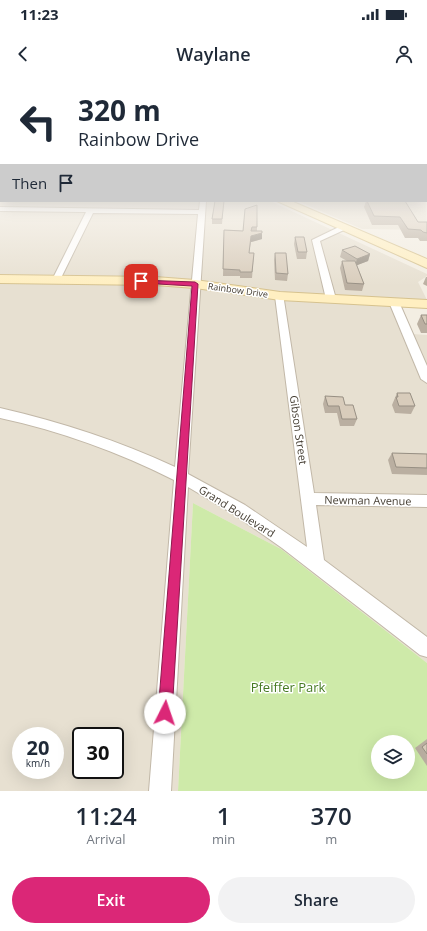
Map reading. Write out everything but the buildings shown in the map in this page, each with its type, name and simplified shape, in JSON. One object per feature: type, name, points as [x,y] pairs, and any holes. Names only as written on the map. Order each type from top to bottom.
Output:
[{"type":"main road","points":[[324,220],[427,264]]},
{"type":"main road","name":"Rainbow Drive","points":[[0,279],[195,284],[280,296],[427,304]]},
{"type":"street","points":[[56,280],[85,220]]},
{"type":"street","points":[[160,791],[180,478],[201,220]]},
{"type":"street","points":[[331,299],[316,240],[341,228]]},
{"type":"street","name":"Gibson Street","points":[[280,296],[317,564]]},
{"type":"street","points":[[394,302],[427,379]]},
{"type":"street","name":"Grand Boulevard","points":[[0,414],[67,431],[139,458],[239,510],[317,564],[427,648]]},
{"type":"street","name":"Newman Avenue","points":[[308,499],[427,501]]},
{"type":"shaded area","points":[[0,220],[311,220],[427,274],[427,276],[418,282],[427,300],[397,299],[412,334],[427,335],[427,663],[281,549],[193,503],[178,791],[0,791]]},
{"type":"shaded area","points":[[342,220],[427,220],[427,230],[362,229]]},
{"type":"green space","name":"Pfeiffer Park","points":[[193,503],[281,549],[427,663],[427,791],[178,791]]},
{"type":"route","points":[[141,281],[195,284],[180,478],[165,713]]}]
